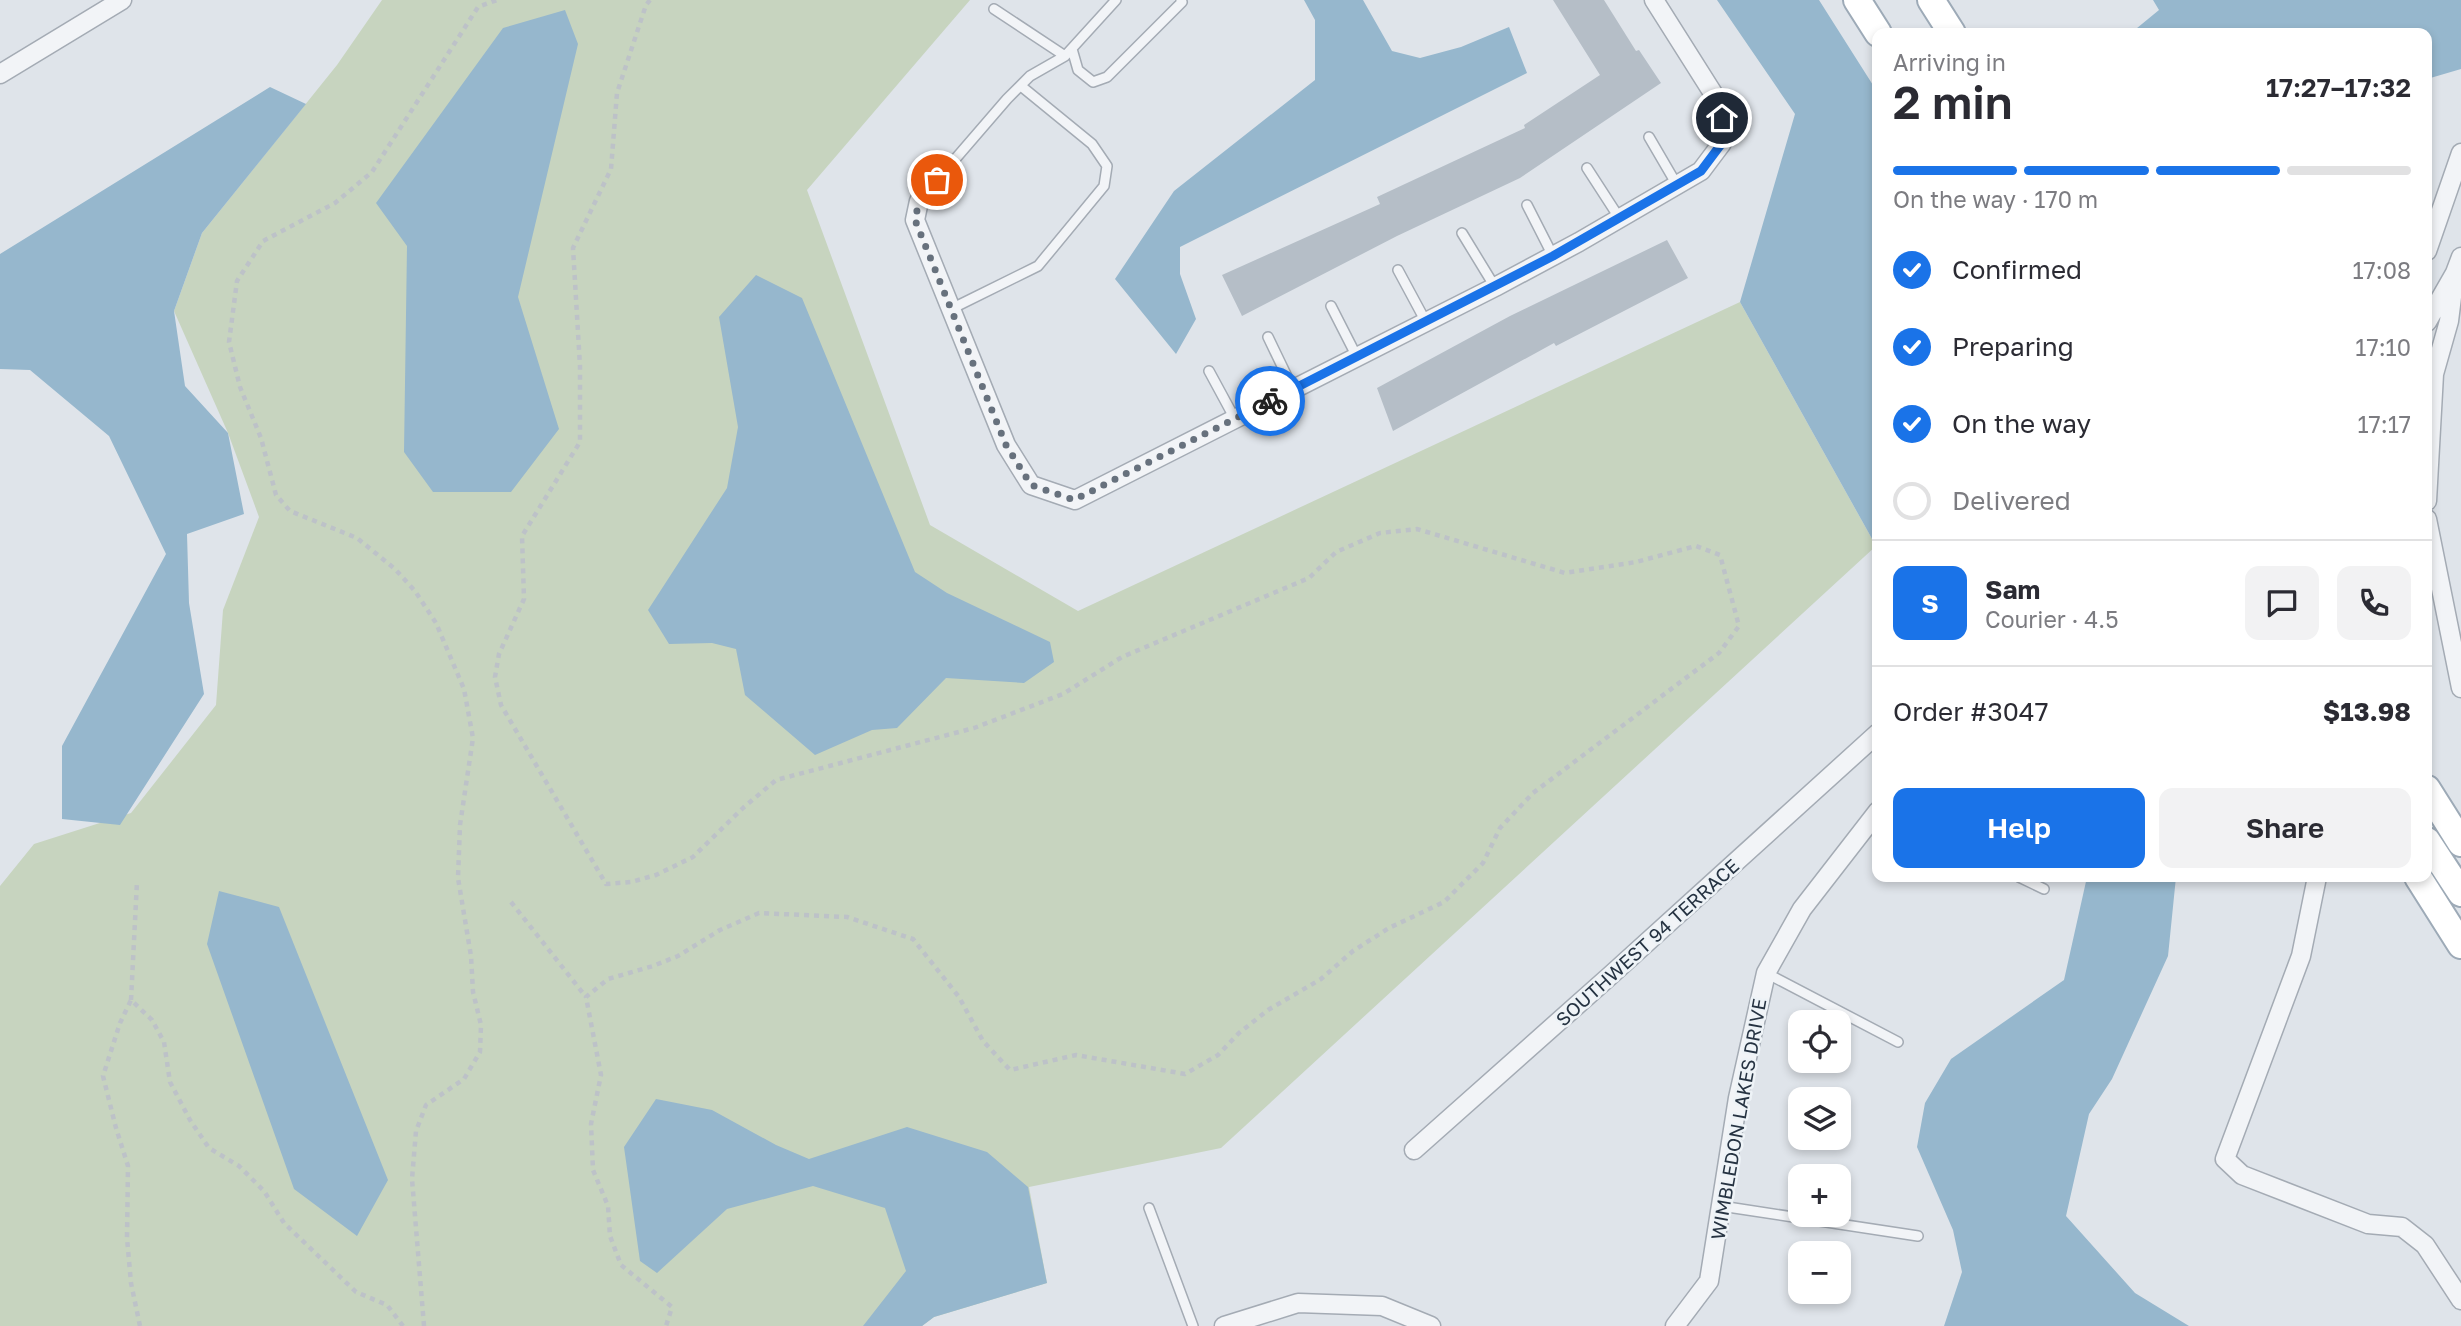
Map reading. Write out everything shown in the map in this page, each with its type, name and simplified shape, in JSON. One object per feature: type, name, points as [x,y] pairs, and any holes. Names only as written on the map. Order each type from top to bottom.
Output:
[{"type":"main road","points":[[1857,0],[1875,28]]},
{"type":"main road","points":[[1931,0],[1949,28]]},
{"type":"main road","points":[[2432,797],[2461,843]]},
{"type":"main road","points":[[2432,849],[2461,894]]},
{"type":"main road","points":[[2421,882],[2461,945]]},
{"type":"street","points":[[0,74],[122,0]]},
{"type":"street","points":[[919,201],[915,220],[1006,445],[1031,485],[1074,500],[1494,288],[1701,171],[1722,143],[1722,118],[1716,98],[1654,0]]},
{"type":"street","points":[[2432,237],[2461,153]]},
{"type":"street","points":[[2432,313],[2458,265]]},
{"type":"street","points":[[2432,410],[2434,374],[2449,321],[2458,265]]},
{"type":"street","points":[[2432,544],[2461,688]]},
{"type":"street","name":"SOUTHWEST 94 TERRACE","points":[[1414,1150],[1872,738]]},
{"type":"street","name":"WIMBLEDON LAKES DRIVE","points":[[1675,1326],[1709,1281],[1738,1098],[1766,973],[1802,909],[1872,819]]},
{"type":"street","points":[[2316,882],[2301,956],[2225,1159],[2242,1175],[2368,1224],[2402,1227],[2425,1245],[2461,1300]]},
{"type":"street","points":[[1224,1326],[1298,1303],[1382,1307],[1431,1326]]},
{"type":"lane","points":[[919,201],[1030,76],[1068,52],[1116,0]]},
{"type":"lane","points":[[994,9],[1068,52],[1078,70],[1093,82],[1107,77],[1182,2],[1181,0]]},
{"type":"lane","points":[[951,309],[1038,266],[1104,186],[1107,166],[1092,144],[1021,86]]},
{"type":"lane","points":[[1648,137],[1677,185]]},
{"type":"lane","points":[[1587,167],[1620,219]]},
{"type":"lane","points":[[1527,205],[1553,256]]},
{"type":"lane","points":[[1462,233],[1494,288]]},
{"type":"lane","points":[[1398,270],[1426,323]]},
{"type":"lane","points":[[1332,306],[1357,357]]},
{"type":"lane","points":[[1268,337],[1293,390]]},
{"type":"lane","points":[[1209,371],[1235,419]]},
{"type":"lane","points":[[2029,882],[2044,889]]},
{"type":"lane","points":[[1766,973],[1898,1042]]},
{"type":"lane","points":[[1721,1206],[1918,1236]]},
{"type":"lane","points":[[1149,1208],[1193,1326]]},
{"type":"path","points":[[424,1326],[412,1179],[416,1131],[426,1105],[464,1079],[480,1052],[481,1025],[473,992],[471,956],[458,878],[460,825],[473,738],[464,689],[436,623],[415,591],[395,569],[357,538],[290,511],[276,495],[261,438],[240,387],[229,342],[237,281],[263,241],[335,203],[372,173],[478,7],[496,0]]},
{"type":"path","points":[[586,997],[608,979],[678,956],[719,930],[759,914],[847,917],[914,939],[958,997],[983,1041],[1010,1070],[1076,1055],[1185,1074],[1218,1055],[1239,1033],[1268,1010],[1321,979],[1353,951],[1389,928],[1444,902],[1483,863],[1500,828],[1533,793],[1719,653],[1740,626],[1720,555],[1696,546],[1636,562],[1566,572],[1417,528],[1380,533],[1336,552],[1309,578],[1122,656],[1063,694],[974,728],[776,780],[693,857],[656,875],[631,882],[606,884],[500,705],[495,677],[499,654],[524,599],[522,536],[580,442],[580,366],[573,248],[611,169],[617,93],[644,3],[650,0]]},
{"type":"path","points":[[137,882],[131,1000],[120,1023],[103,1076],[128,1166],[127,1238],[140,1326]]},
{"type":"path","points":[[511,902],[586,997],[601,1075],[591,1124],[593,1170],[608,1206],[610,1236],[621,1265],[672,1307],[666,1326]]},
{"type":"path","points":[[131,1000],[152,1020],[164,1042],[170,1082],[209,1147],[239,1166],[264,1191],[284,1223],[356,1292],[387,1304],[403,1326]]},
{"type":"green space","points":[[382,0],[970,0],[807,190],[930,525],[1078,611],[1740,302],[1872,539],[1872,550],[1221,1148],[1029,1187],[1047,1283],[934,1317],[922,1326],[0,1326],[0,886],[34,844],[131,813],[216,705],[223,610],[259,517],[228,433],[174,311],[202,233],[337,65]]},
{"type":"water","points":[[1304,0],[1363,0],[1392,51],[1420,58],[1461,47],[1509,27],[1527,73],[1180,247],[1180,274],[1196,319],[1176,354],[1115,279],[1174,191],[1315,80],[1315,20]]},
{"type":"water","points":[[1717,0],[1819,0],[1872,84],[1872,539],[1740,302],[1795,114]]},
{"type":"water","points":[[2153,0],[2461,0],[2461,69],[2432,78],[2432,28],[2137,28],[2159,10]]},
{"type":"water","points":[[565,10],[578,44],[518,297],[559,429],[511,492],[433,492],[404,452],[407,246],[376,203],[503,28]]},
{"type":"water","points":[[270,87],[306,104],[202,233],[174,311],[185,386],[228,433],[244,514],[187,534],[189,603],[204,694],[120,825],[62,819],[62,746],[166,554],[109,436],[30,370],[0,369],[0,254]]},
{"type":"water","points":[[756,275],[802,298],[915,572],[947,593],[1050,642],[1054,662],[1024,683],[946,678],[897,728],[872,730],[815,755],[745,695],[736,649],[712,643],[669,644],[648,610],[727,488],[738,427],[719,317]]},
{"type":"water","points":[[2086,882],[2175,882],[2168,956],[2112,1079],[2089,1114],[2066,1216],[2135,1293],[2189,1326],[1944,1326],[1962,1272],[1953,1230],[1917,1147],[1925,1103],[1951,1059],[2064,980]]},
{"type":"water","points":[[219,891],[279,907],[388,1180],[357,1236],[294,1189],[207,944]]},
{"type":"water","points":[[656,1099],[712,1110],[776,1145],[809,1159],[907,1127],[987,1152],[1028,1187],[1047,1283],[934,1317],[922,1326],[863,1326],[906,1271],[885,1208],[813,1186],[727,1209],[657,1273],[640,1261],[624,1147]]},
{"type":"building","points":[[1553,0],[1604,0],[1636,51],[1639,50],[1661,83],[1520,178],[1397,236],[1242,316],[1222,275],[1380,204],[1377,197],[1525,128],[1524,125],[1600,75]]},
{"type":"building","points":[[1667,240],[1688,278],[1556,346],[1554,343],[1393,431],[1377,388],[1510,316]]},
{"type":"way so far","points":[[937,180],[919,201],[915,220],[1006,445],[1031,485],[1074,500],[1270,401]]},
{"type":"route","points":[[1270,401],[1494,288],[1701,171],[1722,143],[1722,118]]}]
